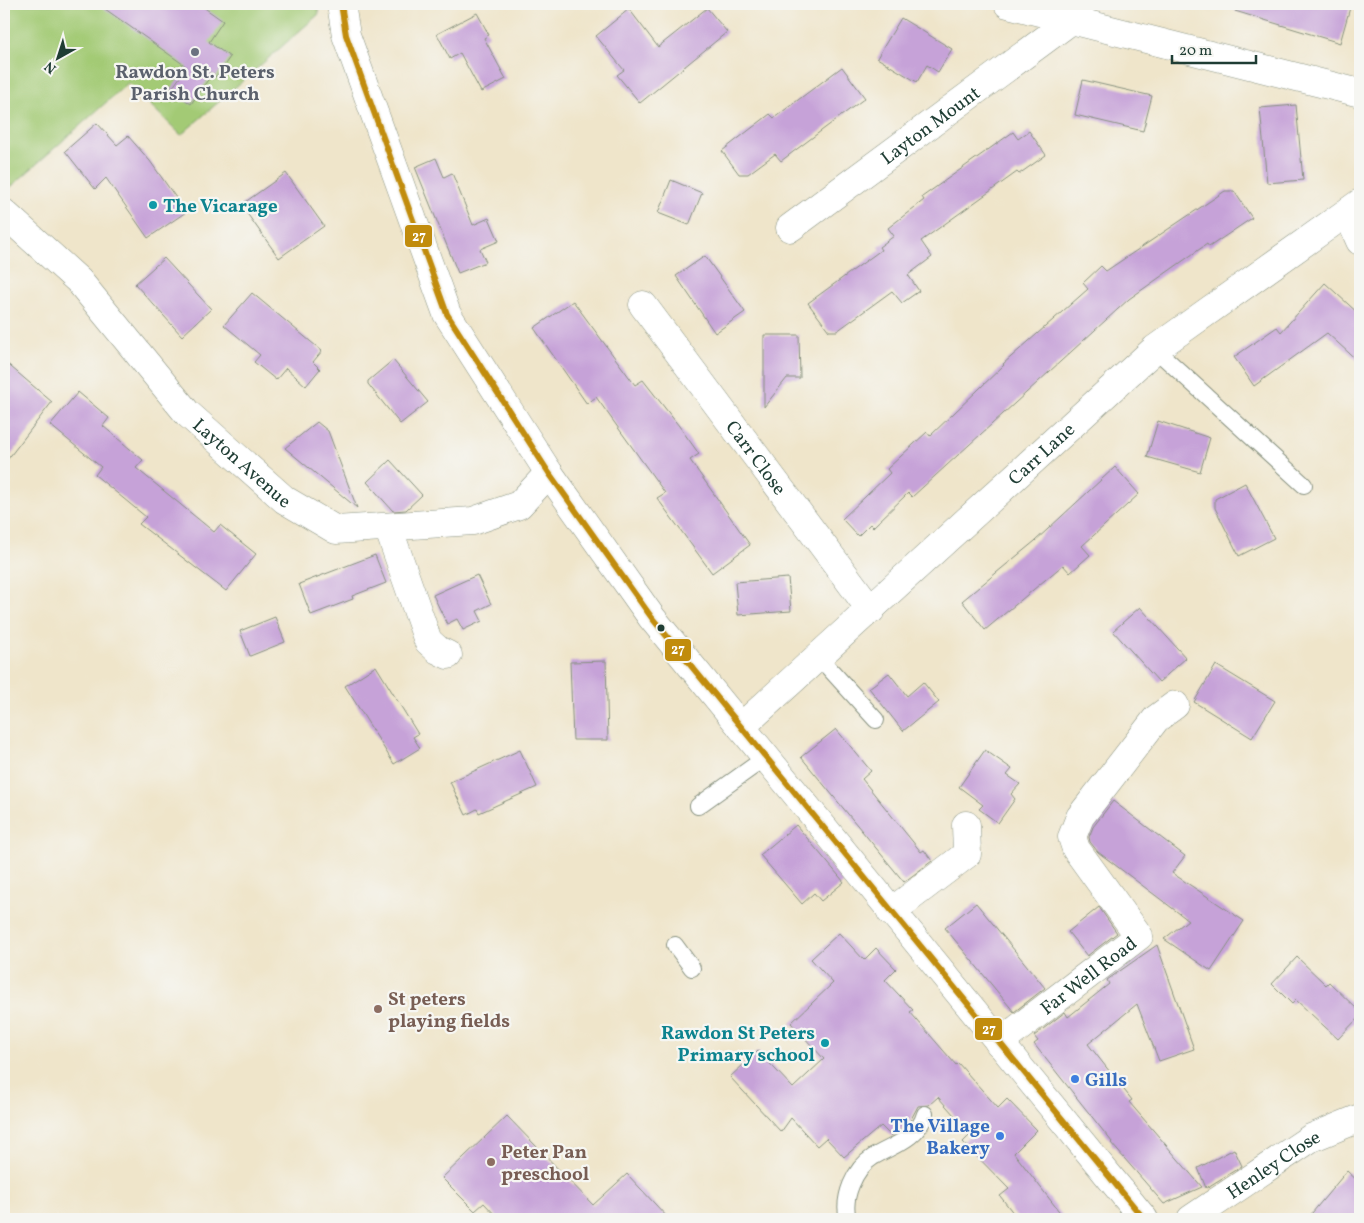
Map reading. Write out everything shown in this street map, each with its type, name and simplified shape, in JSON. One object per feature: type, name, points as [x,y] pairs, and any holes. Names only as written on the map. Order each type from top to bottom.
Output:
[{"type":"street","points":[[341,4],[346,36],[447,314],[549,474],[652,618],[1144,1219]]},
{"type":"street","points":[[1008,4],[1360,93]]},
{"type":"street","name":"Layton Mount","points":[[790,228],[1070,21]]},
{"type":"street","points":[[1354,208],[1360,240]]},
{"type":"street","name":"Carr Lane","points":[[741,727],[1155,349],[1354,208]]},
{"type":"street","name":"Layton Avenue","points":[[4,213],[79,281],[187,413],[285,500],[336,530],[473,521],[519,505],[549,474]]},
{"type":"street","name":"Carr Close","points":[[643,305],[871,610]]},
{"type":"street","points":[[388,527],[428,641],[438,650],[448,655]]},
{"type":"street","name":"Far Well Road","points":[[999,1043],[1138,936],[1076,849],[1072,837],[1080,817],[1156,720],[1174,705]]},
{"type":"street","points":[[891,912],[967,854],[966,825]]},
{"type":"street","name":"Henley Close","points":[[1191,1219],[1311,1138],[1360,1118]]},
{"type":"lane","points":[[1155,349],[1304,485]]},
{"type":"lane","points":[[818,656],[876,720]]},
{"type":"lane","points":[[698,806],[765,758]]},
{"type":"lane","points":[[675,944],[692,968]]},
{"type":"lane","points":[[848,1219],[846,1203],[849,1190],[858,1173],[872,1158],[902,1143],[919,1128],[925,1114]]},
{"type":"green space","points":[[4,4],[317,4],[319,14],[181,135],[128,83],[4,193]]},
{"type":"building","name":"Rawdon St. Peters Parish Church","points":[[98,4],[199,4],[223,21],[209,42],[230,57],[216,77],[212,74],[191,104],[171,90],[187,67]]},
{"type":"building","points":[[1236,4],[1351,4],[1340,43],[1235,11]]},
{"type":"building","points":[[707,8],[727,32],[640,103],[617,75],[624,70],[596,36],[629,9],[658,47]]},
{"type":"building","points":[[477,13],[489,35],[484,38],[506,79],[481,92],[460,53],[450,59],[437,34]]},
{"type":"building","points":[[901,18],[952,49],[938,72],[927,65],[917,82],[877,58]]},
{"type":"building","points":[[842,67],[865,98],[781,161],[775,154],[748,174],[739,174],[722,151],[770,114],[774,118]]},
{"type":"building","points":[[1083,80],[1152,96],[1143,131],[1075,115]]},
{"type":"building","points":[[1296,105],[1303,180],[1267,183],[1260,108]]},
{"type":"building","points":[[97,123],[117,145],[128,136],[150,161],[186,212],[148,238],[106,178],[95,189],[65,151]]},
{"type":"building","points":[[1029,131],[1046,155],[1019,174],[1017,172],[921,241],[932,257],[908,275],[919,291],[902,303],[892,291],[837,331],[829,331],[808,303],[881,250],[879,247],[894,236],[888,228],[924,200],[922,197],[1013,132],[1018,139]]},
{"type":"building","points":[[436,158],[444,177],[452,173],[473,225],[489,218],[499,241],[480,249],[486,262],[458,273],[415,167]]},
{"type":"building","points":[[286,173],[324,226],[279,258],[241,205]]},
{"type":"building","points":[[671,180],[702,193],[689,225],[658,213]]},
{"type":"building","points":[[1225,191],[1234,191],[1252,218],[1209,247],[1207,244],[1129,299],[912,497],[908,493],[873,527],[870,524],[858,536],[842,519],[890,473],[887,469],[927,432],[930,436],[1003,364],[1088,289],[1083,283],[1101,266],[1106,271]]},
{"type":"building","points":[[705,256],[745,312],[715,333],[676,276]]},
{"type":"building","points":[[164,258],[211,309],[182,336],[135,284]]},
{"type":"building","points":[[1325,283],[1360,315],[1360,363],[1327,333],[1254,386],[1234,357],[1277,327],[1281,332]]},
{"type":"building","points":[[252,293],[322,351],[313,362],[320,369],[306,386],[286,368],[276,380],[254,362],[260,355],[224,325]]},
{"type":"building","points":[[573,301],[635,385],[643,380],[679,426],[699,454],[690,460],[750,545],[712,573],[657,498],[665,493],[596,397],[587,404],[534,328]]},
{"type":"building","points":[[764,335],[799,335],[800,378],[787,378],[764,407]]},
{"type":"building","points":[[393,360],[428,402],[400,424],[368,384],[368,381]]},
{"type":"building","points":[[4,361],[52,402],[4,464]]},
{"type":"building","points":[[78,392],[109,418],[103,426],[143,460],[136,468],[214,532],[220,525],[256,554],[226,591],[139,524],[146,517],[95,475],[101,467],[50,425]]},
{"type":"building","points":[[1158,421],[1210,438],[1200,472],[1147,457]]},
{"type":"building","points":[[317,422],[328,431],[357,508],[285,448]]},
{"type":"building","points":[[390,460],[422,495],[406,510],[393,511],[367,482]]},
{"type":"building","points":[[1115,467],[1139,494],[1082,546],[1090,555],[1070,573],[1063,565],[985,630],[962,601],[1035,541]]},
{"type":"building","points":[[1245,483],[1274,538],[1239,556],[1215,508],[1215,499]]},
{"type":"building","points":[[375,555],[386,583],[352,596],[353,599],[311,615],[299,584]]},
{"type":"building","points":[[477,575],[491,604],[477,611],[482,621],[463,630],[457,619],[447,624],[433,595]]},
{"type":"building","points":[[788,578],[791,611],[738,615],[735,582]]},
{"type":"building","points":[[1140,607],[1186,658],[1159,682],[1113,631]]},
{"type":"building","points":[[275,617],[285,642],[250,656],[240,631]]},
{"type":"building","points":[[606,661],[608,740],[573,740],[570,662]]},
{"type":"building","points":[[1216,665],[1275,701],[1252,738],[1194,702]]},
{"type":"building","points":[[376,666],[418,734],[413,737],[420,748],[394,764],[345,686]]},
{"type":"building","points":[[889,673],[907,696],[923,682],[939,702],[903,731],[869,688]]},
{"type":"building","points":[[836,729],[871,771],[862,779],[921,852],[924,850],[932,861],[904,882],[801,757]]},
{"type":"building","points":[[520,750],[537,787],[479,813],[477,809],[466,815],[450,782]]},
{"type":"building","points":[[985,750],[1012,769],[1007,775],[1020,784],[1011,794],[1015,799],[998,823],[979,809],[983,805],[959,787]]},
{"type":"building","points":[[1113,801],[1185,856],[1172,873],[1244,921],[1211,971],[1164,939],[1188,920],[1098,852],[1090,842],[1089,837],[1093,827]]},
{"type":"building","points":[[796,825],[844,882],[821,901],[814,893],[802,904],[760,855]]},
{"type":"building","points":[[976,903],[1045,988],[1014,1012],[945,928]]},
{"type":"building","points":[[1099,907],[1117,933],[1087,956],[1068,932]]},
{"type":"building","points":[[839,933],[864,960],[876,948],[896,969],[885,980],[913,1010],[910,1012],[956,1065],[958,1063],[998,1108],[1007,1099],[1037,1130],[1014,1153],[1065,1219],[1018,1219],[1000,1196],[1009,1189],[963,1142],[971,1134],[938,1097],[929,1105],[918,1106],[909,1123],[898,1132],[891,1136],[881,1126],[844,1157],[826,1138],[817,1146],[791,1118],[781,1132],[730,1077],[758,1051],[793,1088],[824,1059],[791,1023],[833,983],[811,959]]},
{"type":"building","points":[[1157,945],[1194,1049],[1159,1061],[1137,1004],[1088,1044],[1132,1100],[1129,1102],[1202,1187],[1164,1204],[1111,1143],[1034,1044],[1038,1041],[1034,1036],[1065,1012],[1068,1017],[1109,984],[1107,980]]},
{"type":"building","points":[[1297,957],[1326,985],[1329,982],[1360,1012],[1360,1016],[1338,1039],[1296,1000],[1292,1004],[1272,984]]},
{"type":"building","points":[[507,1116],[593,1205],[627,1174],[669,1219],[499,1219],[484,1203],[475,1211],[442,1178]]},
{"type":"building","points":[[1234,1149],[1242,1166],[1206,1188],[1198,1168]]},
{"type":"building","points":[[1347,1171],[1360,1183],[1360,1219],[1307,1219]]},
{"type":"transit line","name":"27","points":[[341,4],[346,35],[447,314],[549,473],[652,618],[1144,1219]]},
{"type":"place","name":"Rawdon St. Peters Parish Church","points":[[195,52]]},
{"type":"place","name":"The Vicarage","points":[[153,205]]},
{"type":"place","name":"St peters playing fields","points":[[378,1009]]},
{"type":"place","name":"Rawdon St Peters Primary school","points":[[825,1043]]},
{"type":"place","name":"Gills","points":[[1075,1079]]},
{"type":"place","name":"The Village Bakery","points":[[1000,1136]]},
{"type":"place","name":"Peter Pan preschool","points":[[491,1162]]}]
